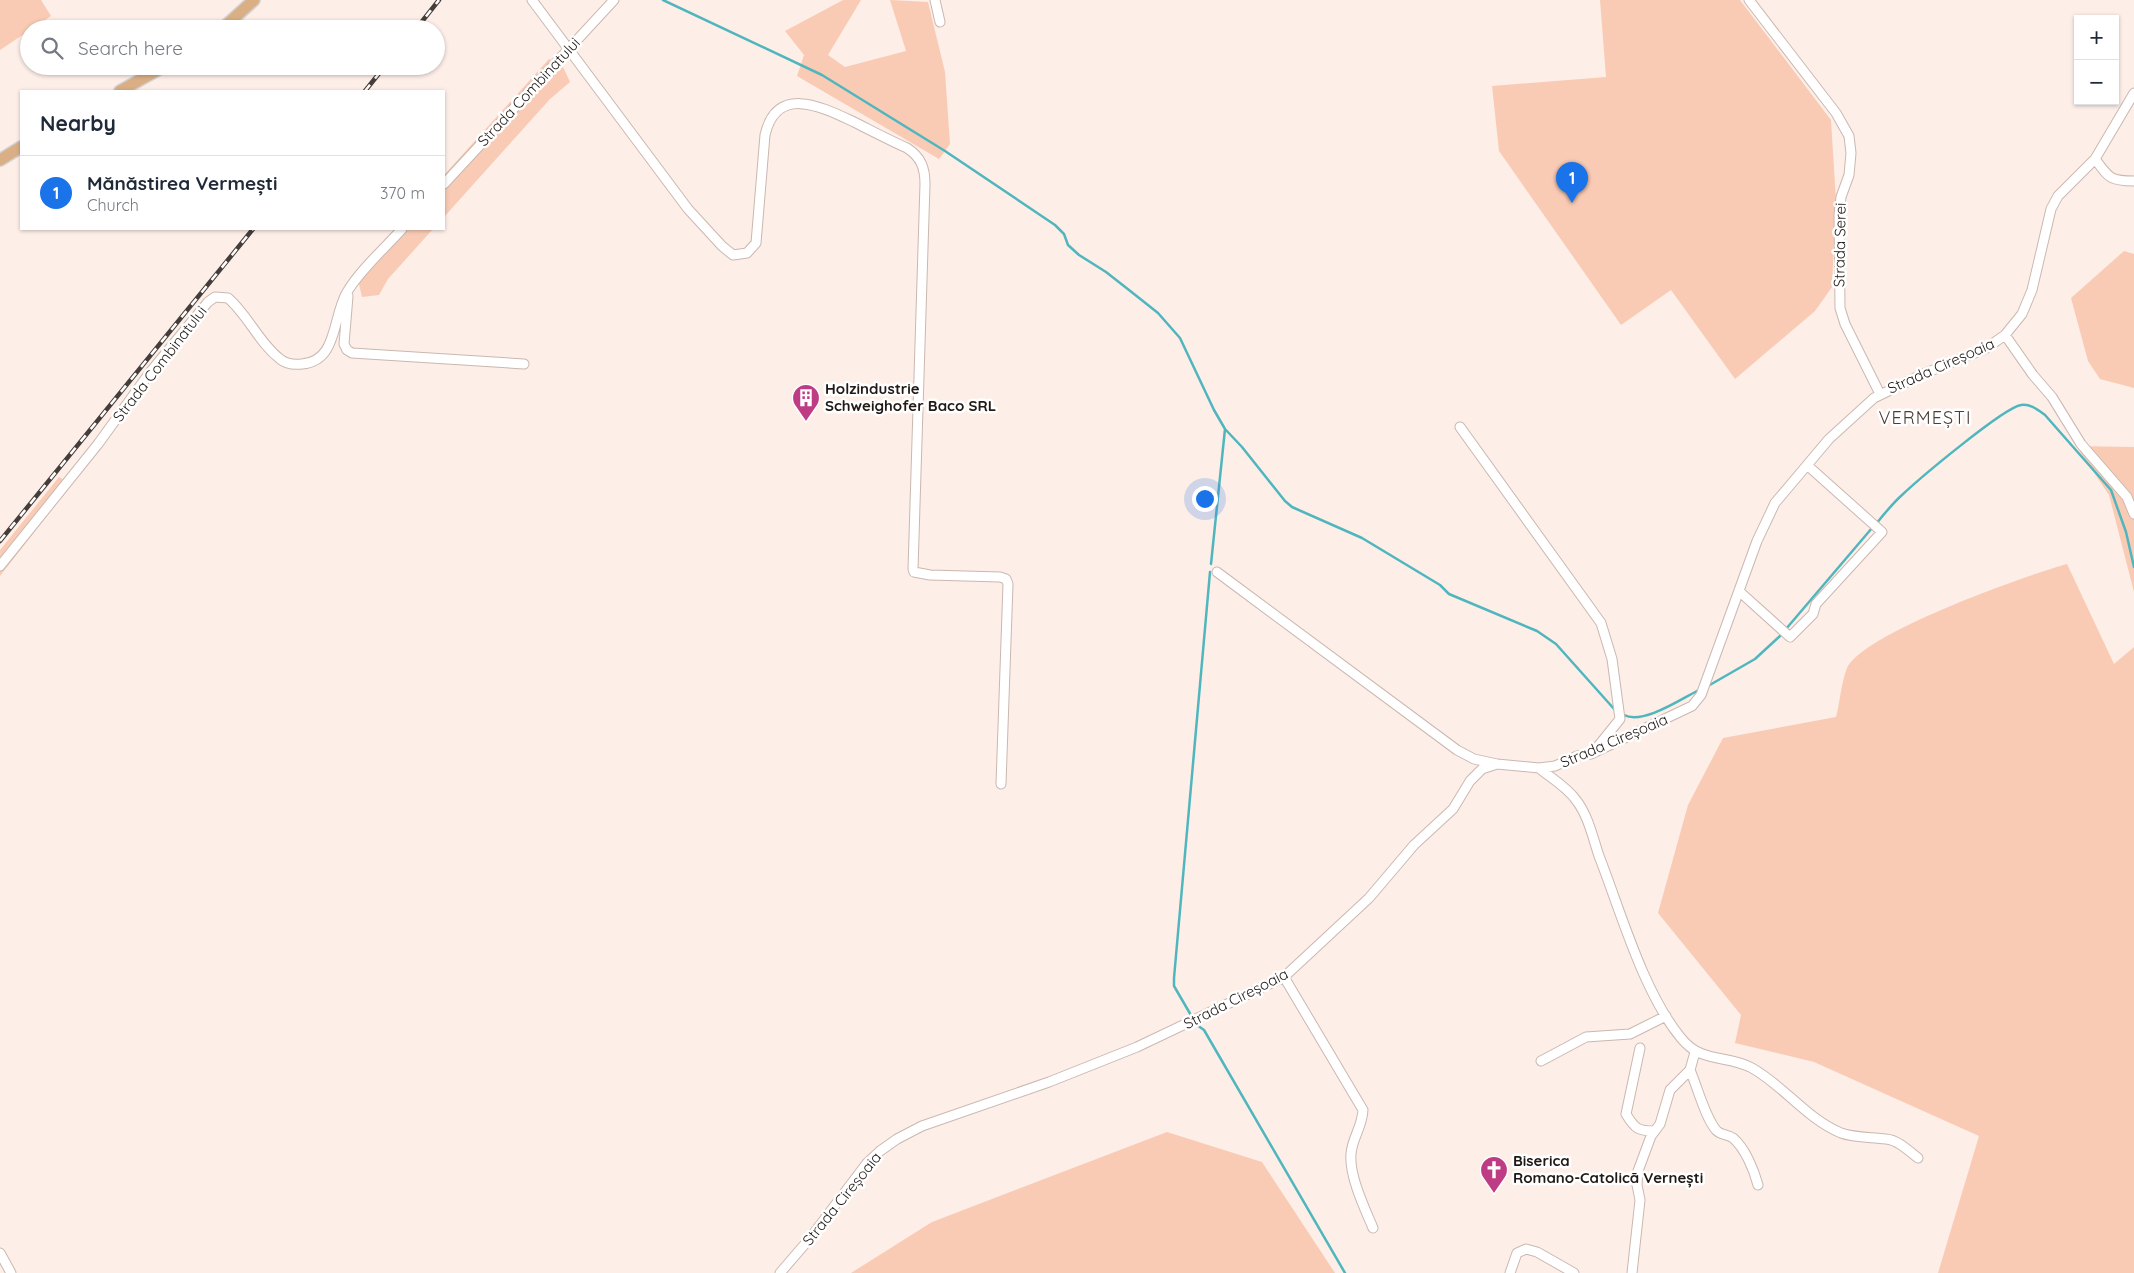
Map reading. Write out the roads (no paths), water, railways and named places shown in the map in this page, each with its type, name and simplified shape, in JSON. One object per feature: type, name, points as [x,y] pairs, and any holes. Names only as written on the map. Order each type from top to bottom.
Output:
[{"type":"main road","points":[[232,20],[254,0]]},
{"type":"main road","points":[[122,90],[148,75]]},
{"type":"main road","points":[[0,160],[20,148]]},
{"type":"street","points":[[532,0],[561,36],[567,50],[688,209],[722,246],[734,254],[747,253],[756,243],[765,135],[769,122],[781,108],[800,103],[820,107],[907,148],[918,156],[924,168],[925,184],[913,569],[914,572],[930,575],[1006,579],[1008,584],[1001,784]]},
{"type":"street","name":"Strada Combinatului","points":[[445,183],[614,0]]},
{"type":"street","points":[[936,0],[940,22]]},
{"type":"street","name":"Strada Serei","points":[[1749,0],[1836,113],[1848,136],[1851,153],[1849,175],[1841,197],[1839,215],[1840,308],[1845,324],[1880,394]]},
{"type":"street","name":"Strada Cireșoaia","points":[[780,1273],[811,1237],[867,1163],[880,1151],[897,1140],[922,1126],[1049,1082],[1137,1047],[1284,977],[1369,898],[1414,845],[1436,827],[1453,809],[1470,781],[1482,769],[1497,764],[1539,768],[1555,766],[1577,756],[1591,754],[1692,706],[1701,694],[1740,592],[1757,541],[1775,503],[1849,419],[1880,394],[1922,374],[1985,349],[2005,335],[2022,314],[2032,290],[2050,209],[2058,196],[2095,160],[2134,93]]},
{"type":"street","points":[[2095,160],[2110,178],[2115,181],[2134,181]]},
{"type":"street","name":"Strada Combinatului","points":[[0,566],[98,444],[152,370],[208,302],[215,297],[228,298],[278,358],[300,365],[321,357],[329,347],[338,311],[348,290],[401,230]]},
{"type":"street","points":[[348,290],[344,344],[347,350],[352,353],[524,364]]},
{"type":"street","points":[[2005,335],[2033,375],[2052,397],[2081,444],[2126,497],[2134,514]]},
{"type":"street","points":[[1460,427],[1601,623],[1612,659],[1620,719],[1591,754]]},
{"type":"street","points":[[1740,592],[1790,637],[1813,614],[1816,604],[1882,532],[1807,465]]},
{"type":"street","points":[[1217,572],[1457,750],[1474,759],[1497,764]]},
{"type":"street","points":[[1539,768],[1560,784],[1581,807],[1623,923],[1666,1016],[1682,1039],[1695,1052],[1751,1068],[1790,1098],[1842,1133],[1888,1139],[1918,1158]]},
{"type":"street","points":[[1284,977],[1363,1110],[1362,1124],[1350,1156],[1360,1197],[1373,1228]]},
{"type":"street","points":[[1541,1061],[1586,1037],[1630,1034],[1666,1016]]},
{"type":"street","points":[[1640,1048],[1626,1114],[1634,1128],[1639,1131],[1655,1131]]},
{"type":"street","points":[[1632,1273],[1640,1200],[1636,1185],[1638,1171],[1655,1131],[1660,1124],[1670,1090],[1690,1070],[1695,1052]]},
{"type":"street","points":[[1690,1070],[1710,1122],[1717,1132],[1729,1135],[1735,1140],[1754,1173],[1758,1185]]},
{"type":"street","points":[[1510,1273],[1517,1253],[1526,1249],[1537,1252],[1574,1273]]},
{"type":"street","points":[[0,1253],[11,1273]]},
{"type":"waterway","points":[[663,0],[822,75],[945,151],[1055,225],[1064,234],[1068,245],[1079,255],[1106,272],[1158,313],[1180,338],[1225,429],[1242,447],[1285,501],[1292,507],[1362,538],[1440,585],[1449,594],[1537,631],[1556,644],[1615,710]]},
{"type":"waterway","points":[[1876,524],[1891,505],[1961,445],[2011,409],[2027,405],[2045,415],[2111,490],[2126,532],[2134,567]]},
{"type":"waterway","points":[[1211,564],[1225,429]]},
{"type":"waterway","points":[[1708,686],[1755,659],[1780,636],[1872,528]]},
{"type":"waterway","points":[[1192,1017],[1174,986],[1174,978],[1210,572]]},
{"type":"waterway","points":[[1624,715],[1641,717],[1651,714],[1699,690]]},
{"type":"waterway","points":[[1197,1025],[1204,1030],[1345,1273]]},
{"type":"railway","points":[[423,20],[439,0]]},
{"type":"railway","points":[[366,90],[378,75]]},
{"type":"railway","points":[[0,541],[252,230]]},
{"type":"place","name":"Mănăstirea Vermești","points":[[1572,203]]},
{"type":"place","name":"Holzindustrie Schweighofer Baco SRL","points":[[806,422]]},
{"type":"place","name":"Biserica Romano-Catolică Vernești","points":[[1494,1194]]},
{"type":"district","name":"VERMEȘTI","points":[[1925,418]]}]
